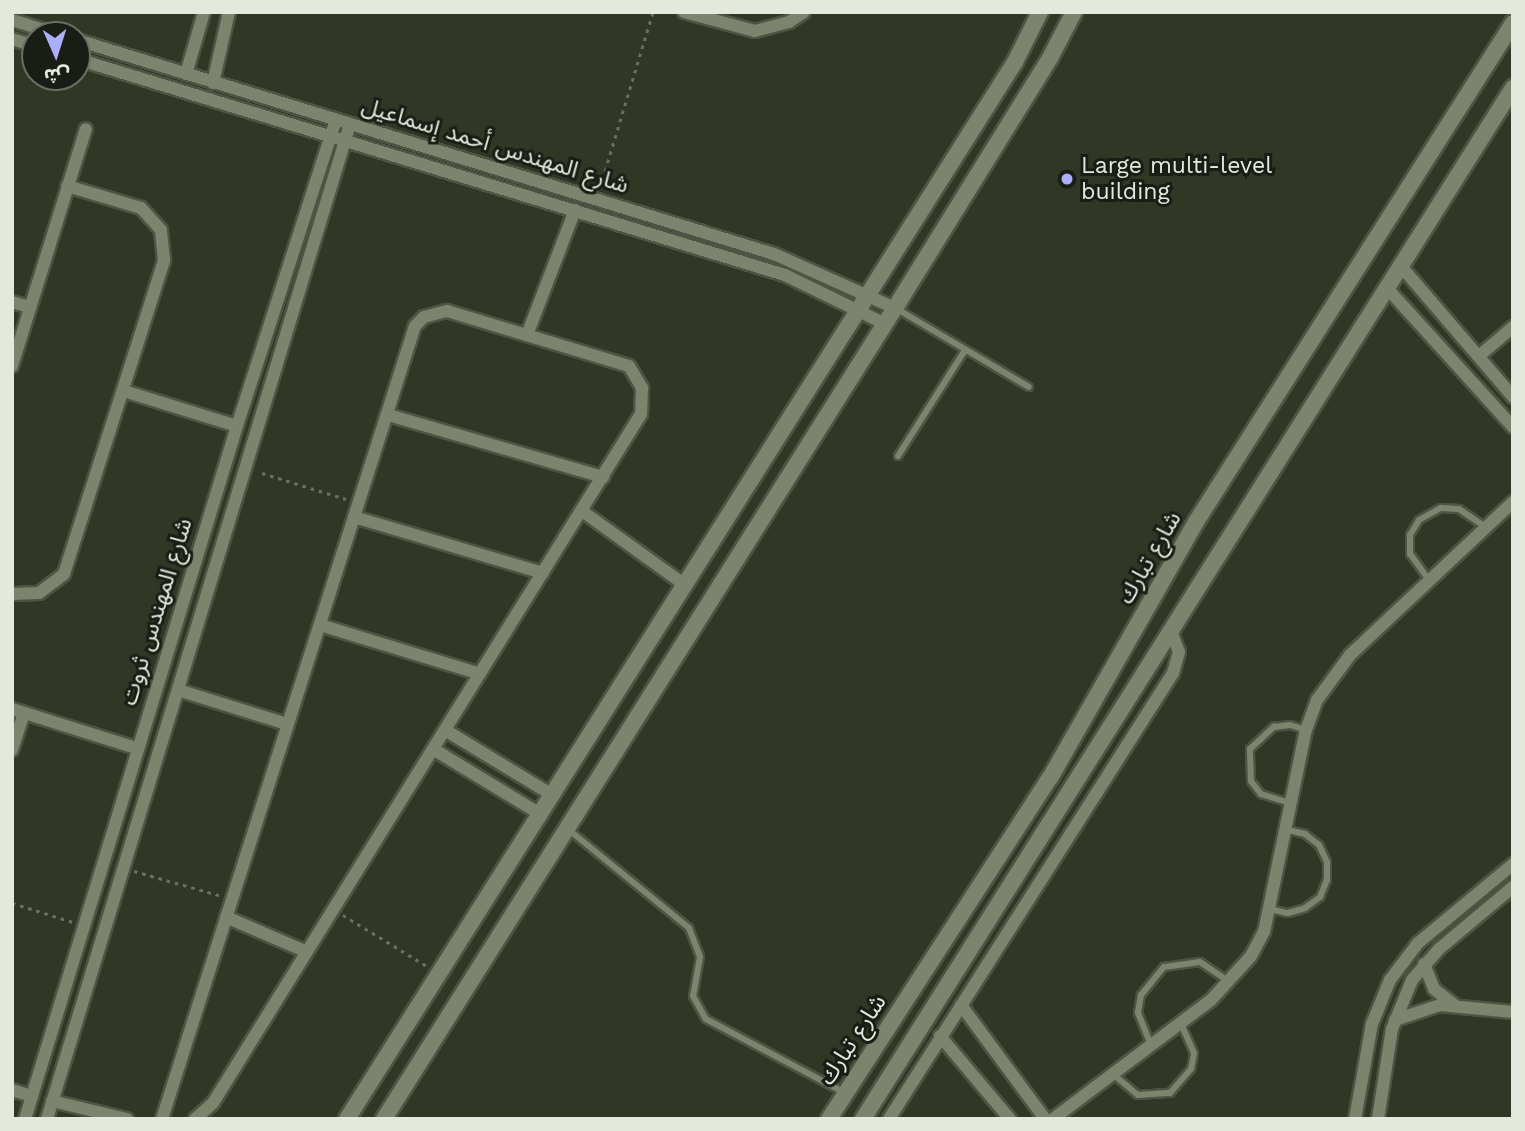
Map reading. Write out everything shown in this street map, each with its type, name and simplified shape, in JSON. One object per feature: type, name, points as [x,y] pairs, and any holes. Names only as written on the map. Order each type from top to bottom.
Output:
[{"type":"street","points":[[186,74],[204,12]]},
{"type":"street","points":[[213,83],[229,12]]},
{"type":"street","points":[[684,12],[755,31],[773,28],[804,12]]},
{"type":"street","points":[[347,1119],[442,975],[865,302],[1015,62],[1040,12]]},
{"type":"street","points":[[384,1119],[895,308],[1051,56],[1074,12]]},
{"type":"street","name":"شارع تبارك","points":[[829,1119],[1049,778],[1196,522],[1513,23]]},
{"type":"street","name":"شارع المهندس أحمد إسماعيل","points":[[91,44],[793,261],[865,302],[885,324]]},
{"type":"street","name":"شارع المهندس أحمد إسماعيل","points":[[91,63],[575,210],[865,302],[895,308]]},
{"type":"street","points":[[863,1119],[1513,88]]},
{"type":"street","name":"شارع المهندس ثروت","points":[[25,1119],[81,924],[236,426],[336,120]]},
{"type":"street","name":"شارع المهندس ثروت","points":[[47,1119],[350,124]]},
{"type":"street","points":[[12,366],[86,129]]},
{"type":"street","points":[[12,594],[39,593],[64,574],[160,275],[165,245],[157,224],[141,208],[67,186]]},
{"type":"street","points":[[527,335],[575,210]]},
{"type":"street","points":[[1400,265],[1513,397]]},
{"type":"street","points":[[1386,287],[1510,418]]},
{"type":"street","points":[[12,302],[30,307]]},
{"type":"street","points":[[162,1119],[411,337],[424,317],[447,312],[629,366],[637,376],[643,401],[641,414],[212,1103],[195,1119]]},
{"type":"street","points":[[1479,356],[1513,327]]},
{"type":"street","points":[[124,391],[236,426]]},
{"type":"street","points":[[388,415],[603,477]]},
{"type":"street","points":[[1053,1119],[1181,1024],[1230,982],[1251,956],[1270,908],[1306,730],[1330,679],[1429,580],[1513,502]]},
{"type":"street","points":[[582,511],[685,585]]},
{"type":"street","points":[[354,517],[543,573]]},
{"type":"street","points":[[320,625],[480,674]]},
{"type":"street","points":[[889,1119],[1173,673],[1179,652],[1171,631]]},
{"type":"street","points":[[642,654],[667,671]]},
{"type":"street","points":[[178,690],[287,724]]},
{"type":"street","points":[[12,750],[18,711],[136,748]]},
{"type":"street","points":[[145,720],[167,726]]},
{"type":"street","points":[[445,730],[554,796]]},
{"type":"street","points":[[433,749],[542,815]]},
{"type":"street","points":[[1355,1119],[1372,1024],[1402,960],[1513,864]]},
{"type":"street","points":[[1378,1119],[1394,1024],[1402,998],[1424,964],[1513,887]]},
{"type":"street","points":[[226,917],[305,951]]},
{"type":"street","points":[[1424,964],[1434,989],[1456,1005]]},
{"type":"street","points":[[961,1005],[1045,1119]]},
{"type":"street","points":[[1372,1024],[1394,1024],[1424,1007],[1456,1005],[1513,1012]]},
{"type":"street","points":[[940,1036],[1010,1119]]},
{"type":"street","points":[[12,1090],[32,1096]]},
{"type":"street","points":[[52,1101],[127,1119]]},
{"type":"lane","points":[[895,308],[1029,387]]},
{"type":"lane","points":[[898,456],[965,350]]},
{"type":"lane","points":[[1429,580],[1410,554],[1410,535],[1419,520],[1441,508],[1459,509],[1486,527]]},
{"type":"lane","points":[[1292,803],[1276,802],[1251,781],[1250,749],[1274,727],[1290,725],[1306,730]]},
{"type":"lane","points":[[567,829],[690,928],[700,957],[693,996],[706,1019],[845,1093]]},
{"type":"lane","points":[[1270,908],[1287,912],[1306,908],[1320,897],[1328,880],[1327,862],[1319,845],[1305,834],[1287,830]]},
{"type":"lane","points":[[1152,1046],[1138,1013],[1145,987],[1164,967],[1200,962],[1230,982]]},
{"type":"lane","points":[[1114,1075],[1138,1095],[1170,1093],[1191,1069],[1190,1038],[1181,1024]]},
{"type":"path","points":[[596,199],[653,12]]},
{"type":"path","points":[[262,473],[359,503]]},
{"type":"path","points":[[123,868],[232,898]]},
{"type":"path","points":[[12,903],[81,924]]},
{"type":"path","points":[[332,908],[442,975]]},
{"type":"place","name":"Large multi-level building","points":[[1067,179]]}]
